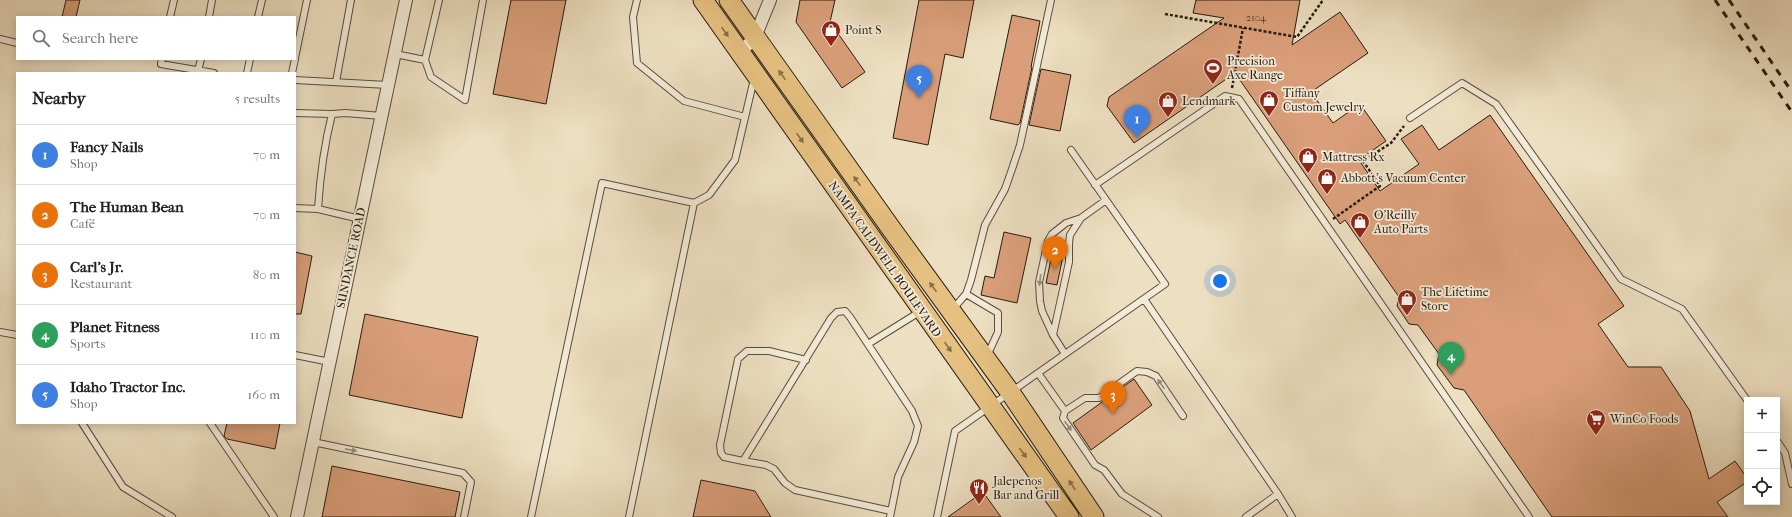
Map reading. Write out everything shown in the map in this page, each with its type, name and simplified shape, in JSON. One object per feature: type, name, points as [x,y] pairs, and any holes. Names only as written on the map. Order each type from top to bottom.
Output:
[{"type":"main road","name":"NAMPA/CALDWELL BOULEVARD","points":[[703,0],[1069,517]]},
{"type":"main road","name":"NAMPA/CALDWELL BOULEVARD","points":[[729,0],[1010,392],[1094,517]]},
{"type":"street","name":"SUNDANCE ROAD","points":[[297,517],[406,0]]},
{"type":"street","points":[[740,54],[755,37],[770,0]]},
{"type":"lane","points":[[170,16],[174,0]]},
{"type":"lane","points":[[209,16],[212,0]]},
{"type":"lane","points":[[258,16],[262,0]]},
{"type":"lane","points":[[296,54],[306,0]]},
{"type":"lane","points":[[336,82],[351,0]]},
{"type":"lane","points":[[438,0],[425,60],[431,77],[465,100],[483,0]]},
{"type":"lane","points":[[637,0],[633,17],[637,63],[684,101],[745,117]]},
{"type":"lane","points":[[951,311],[966,294],[985,224],[1005,189],[1020,144],[1051,0]]},
{"type":"lane","points":[[0,39],[16,43]]},
{"type":"lane","points":[[395,54],[425,60]]},
{"type":"lane","points":[[198,71],[201,60]]},
{"type":"lane","points":[[247,72],[250,60]]},
{"type":"lane","points":[[292,72],[295,60]]},
{"type":"lane","points":[[161,61],[206,72]]},
{"type":"lane","points":[[531,517],[602,183],[694,203],[709,195],[735,160],[755,74]]},
{"type":"lane","points":[[296,80],[388,85]]},
{"type":"lane","points":[[1410,118],[1462,82],[1496,104],[1621,279],[1682,309],[1745,397]]},
{"type":"lane","points":[[1095,185],[1225,96],[1239,99],[1529,517]]},
{"type":"lane","points":[[296,113],[344,113],[382,116]]},
{"type":"lane","points":[[318,209],[320,170],[332,114]]},
{"type":"lane","points":[[937,517],[955,431],[1165,284],[1071,150]]},
{"type":"lane","points":[[1065,354],[1053,336],[1042,312],[1040,301],[1039,282],[1048,241],[1052,234],[1066,223],[1081,218],[1106,200]]},
{"type":"lane","points":[[628,517],[694,203]]},
{"type":"lane","points":[[296,208],[318,209],[360,219]]},
{"type":"lane","points":[[1053,336],[1069,262],[1070,235],[1081,218]]},
{"type":"lane","points":[[966,294],[998,313],[998,332],[986,359]]},
{"type":"lane","points":[[1144,299],[1278,494],[1292,517]]},
{"type":"lane","points":[[743,461],[837,312],[845,311],[912,411],[918,426],[914,442],[898,477],[890,514],[795,490],[785,483],[774,470],[766,465],[743,461],[724,457],[721,453],[720,445],[738,359],[747,350],[769,351],[806,360]]},
{"type":"lane","points":[[868,344],[922,311]]},
{"type":"lane","points":[[0,332],[16,335]]},
{"type":"lane","points":[[296,355],[330,362]]},
{"type":"lane","points":[[1158,517],[1122,494],[1104,470],[1095,465],[1063,418],[1065,412],[1085,398],[1099,398],[1137,371],[1147,372],[1156,376],[1183,416]]},
{"type":"lane","points":[[1038,373],[1065,412]]},
{"type":"lane","points":[[83,424],[123,487],[172,517]]},
{"type":"lane","points":[[211,424],[274,517]]},
{"type":"lane","points":[[313,442],[463,473],[471,482],[464,517]]},
{"type":"lane","points":[[1780,446],[1785,453],[1792,484]]},
{"type":"lane","points":[[1246,517],[1278,494]]},
{"type":"path","points":[[1165,14],[1297,38],[1323,0]]},
{"type":"path","points":[[1230,97],[1243,28]]},
{"type":"path","points":[[1326,224],[1380,186],[1363,161],[1391,142],[1410,118]]},
{"type":"building","points":[[66,0],[80,0],[76,16],[62,16]]},
{"type":"building","points":[[511,0],[566,0],[546,104],[493,94]]},
{"type":"building","name":"Point S","points":[[800,0],[835,0],[830,22],[865,72],[842,88],[796,22]]},
{"type":"building","points":[[919,0],[974,0],[963,58],[945,54],[928,145],[893,138]]},
{"type":"building","points":[[1196,0],[1300,0],[1292,45],[1340,12],[1368,53],[1311,92],[1333,123],[1360,104],[1386,141],[1359,160],[1380,191],[1419,164],[1401,139],[1422,125],[1439,150],[1490,115],[1624,306],[1598,324],[1628,367],[1661,367],[1690,411],[1709,479],[1735,461],[1744,474],[1744,484],[1717,502],[1728,517],[1552,517],[1464,390],[1454,388],[1437,365],[1439,354],[1418,325],[1409,324],[1397,306],[1399,297],[1345,220],[1340,224],[1235,73],[1134,143],[1107,106],[1109,97],[1224,18],[1193,13]]},
{"type":"building","points":[[1012,15],[1040,21],[1032,67],[1020,123],[1018,125],[990,119]]},
{"type":"building","points":[[1041,69],[1071,75],[1060,131],[1029,125]]},
{"type":"building","points":[[1004,232],[1031,238],[1017,303],[981,295],[985,276],[994,278]]},
{"type":"building","points":[[296,252],[312,256],[301,314],[296,314]]},
{"type":"building","points":[[1052,254],[1063,256],[1057,285],[1046,283]]},
{"type":"building","points":[[365,314],[478,337],[462,418],[349,395]]},
{"type":"building","points":[[1134,379],[1152,405],[1091,450],[1073,423]]},
{"type":"building","points":[[227,424],[280,424],[275,449],[227,439],[224,436]]},
{"type":"building","points":[[332,466],[460,492],[455,517],[322,517]]},
{"type":"building","points":[[701,480],[755,491],[771,517],[693,517]]},
{"type":"building","name":"Jalepenos Bar and Grill","points":[[983,492],[1001,517],[948,517]]},
{"type":"railway","points":[[1715,0],[1792,112]]},
{"type":"railway","points":[[1729,0],[1792,92]]},
{"type":"place","name":"Point S","points":[[831,47]]},
{"type":"place","name":"Precision Axe Range","points":[[1213,85]]},
{"type":"place","name":"Idaho Tractor Inc.","points":[[919,98]]},
{"type":"place","name":"Tiffany Custom Jewelry","points":[[1269,117]]},
{"type":"place","name":"Lendmark","points":[[1168,118]]},
{"type":"place","name":"Fancy Nails","points":[[1137,138]]},
{"type":"place","name":"Mattress Rx","points":[[1308,174]]},
{"type":"place","name":"Abbott's Vacuum Center","points":[[1327,195]]},
{"type":"place","name":"O'Reilly Auto Parts","points":[[1360,239]]},
{"type":"place","name":"The Human Bean","points":[[1055,269]]},
{"type":"place","name":"The Lifetime Store","points":[[1407,316]]},
{"type":"place","name":"Planet Fitness","points":[[1451,375]]},
{"type":"place","name":"Carl's Jr.","points":[[1113,414]]},
{"type":"place","name":"WinCo Foods","points":[[1596,436]]},
{"type":"place","name":"Jalepenos Bar and Grill","points":[[979,505]]}]
